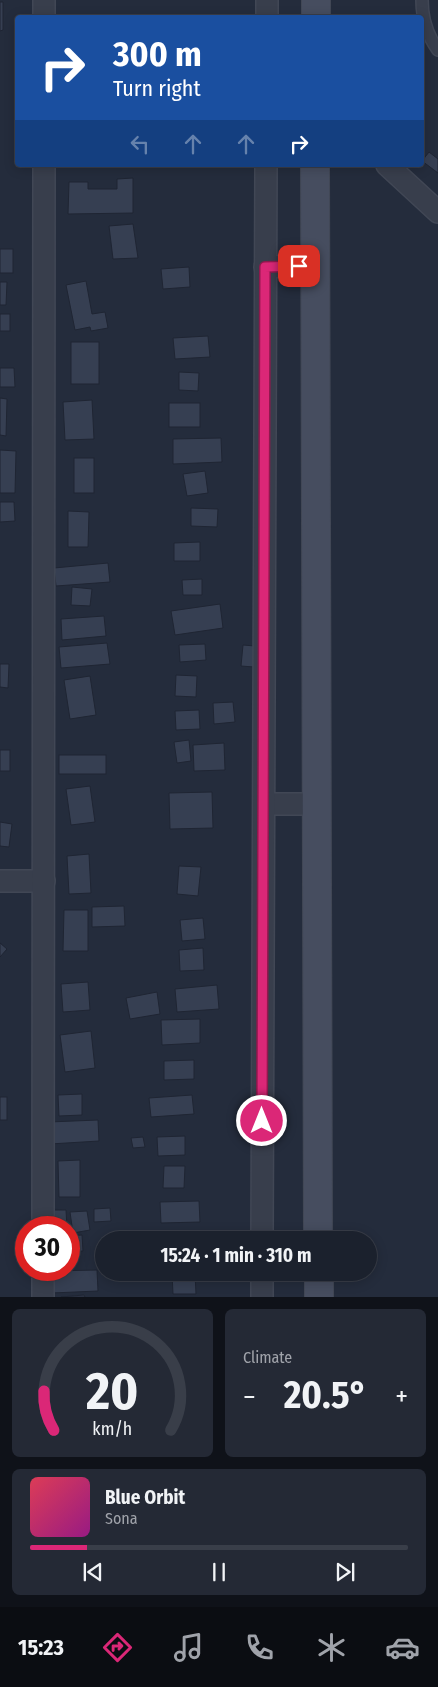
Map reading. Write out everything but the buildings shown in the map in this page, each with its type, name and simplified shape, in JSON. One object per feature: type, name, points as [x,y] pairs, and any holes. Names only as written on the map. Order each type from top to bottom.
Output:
[{"type":"main road","points":[[316,0],[316,15]]},
{"type":"main road","points":[[315,167],[318,1231]]},
{"type":"main road","points":[[318,1281],[318,1297]]},
{"type":"street","points":[[44,0],[44,15]]},
{"type":"street","points":[[267,0],[267,15]]},
{"type":"street","points":[[43,1216],[44,167]]},
{"type":"street","points":[[262,1231],[266,167]]},
{"type":"street","points":[[389,167],[438,212]]},
{"type":"street","points":[[265,267],[316,265]]},
{"type":"street","points":[[264,804],[318,804]]},
{"type":"street","points":[[0,881],[44,881]]},
{"type":"street","points":[[43,1281],[43,1297]]},
{"type":"street","points":[[262,1281],[262,1297]]},
{"type":"lane","points":[[422,0],[422,15]]},
{"type":"lane","points":[[424,21],[430,39],[438,50]]},
{"type":"route","points":[[262,1121],[265,267],[299,266]]}]
